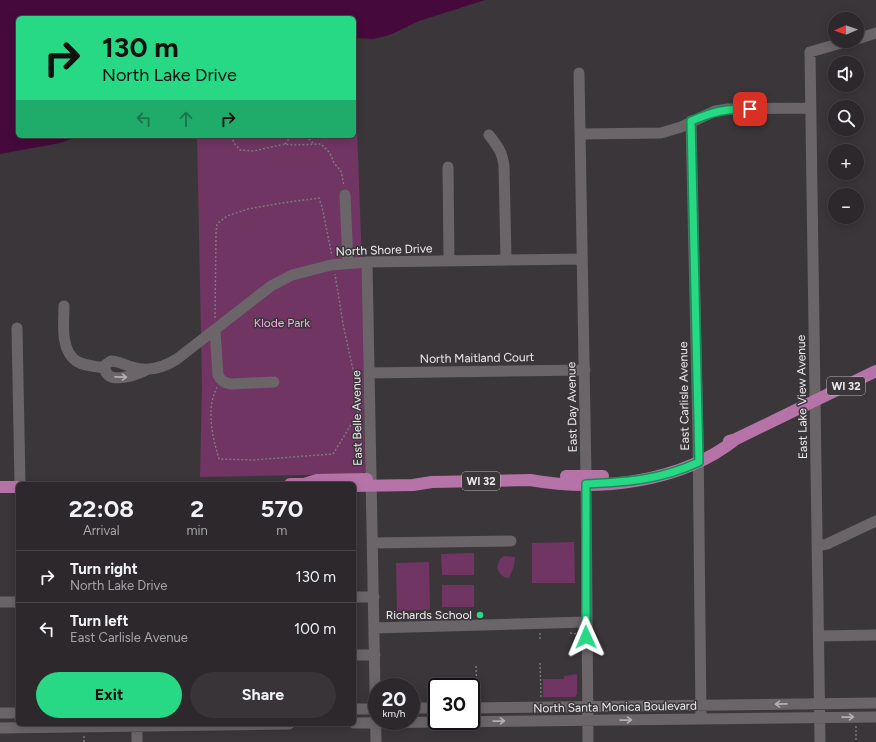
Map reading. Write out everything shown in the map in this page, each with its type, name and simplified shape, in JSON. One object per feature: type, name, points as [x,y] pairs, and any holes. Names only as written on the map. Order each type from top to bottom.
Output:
[{"type":"main road","name":"WI 32","points":[[311,482],[317,480],[413,485],[432,482],[530,480],[545,483],[586,480],[647,472],[699,458],[719,444],[736,439],[876,371]]},
{"type":"main road","name":"WI 32","points":[[356,486],[372,482]]},
{"type":"main road","points":[[0,487],[16,487]]},
{"type":"street","points":[[864,37],[876,33]]},
{"type":"street","name":"East Lake View Avenue","points":[[820,742],[820,636],[810,52],[828,47]]},
{"type":"street","name":"East Day Avenue","points":[[580,72],[585,370],[588,742]]},
{"type":"street","points":[[581,134],[661,132],[681,127],[715,111],[728,109],[811,108]]},
{"type":"street","name":"East Carlisle Avenue","points":[[691,121],[699,458],[701,719]]},
{"type":"street","points":[[489,136],[503,155],[505,174],[506,259]]},
{"type":"street","points":[[448,167],[449,260]]},
{"type":"street","points":[[345,196],[348,263]]},
{"type":"street","name":"North Shore Drive","points":[[146,370],[134,368],[114,361],[108,362],[105,368],[108,374],[118,378],[131,377],[146,370],[163,367],[177,360],[271,286],[292,275],[348,263],[506,259],[582,259]]},
{"type":"street","name":"East Belle Avenue","points":[[367,262],[376,678]]},
{"type":"street","points":[[64,306],[65,340],[68,352],[75,360],[90,366],[105,368]]},
{"type":"street","points":[[17,328],[20,482]]},
{"type":"street","points":[[215,330],[218,375],[222,382],[231,384],[274,382]]},
{"type":"street","name":"North Maitland Court","points":[[369,373],[585,370]]},
{"type":"street","points":[[818,546],[827,544],[876,521]]},
{"type":"street","points":[[373,543],[511,541]]},
{"type":"street","points":[[356,597],[374,597]]},
{"type":"street","points":[[0,602],[16,602]]},
{"type":"street","points":[[374,628],[586,622]]},
{"type":"street","points":[[820,636],[876,635]]},
{"type":"street","points":[[356,655],[375,654]]},
{"type":"street","name":"North Santa Monica Boulevard","points":[[480,704],[587,707],[876,703]]},
{"type":"street","points":[[356,709],[368,709]]},
{"type":"street","points":[[0,713],[16,713]]},
{"type":"street","name":"North Santa Monica Boulevard","points":[[420,722],[876,717]]},
{"type":"street","name":"North Santa Monica Boulevard","points":[[356,723],[368,723]]},
{"type":"street","points":[[0,728],[91,726]]},
{"type":"street","points":[[137,726],[137,742]]},
{"type":"street","name":"East Belle Avenue","points":[[376,730],[376,742]]},
{"type":"path","points":[[234,138],[233,142],[240,150],[254,151],[285,144],[321,144],[330,153],[334,163],[341,171],[345,196]]},
{"type":"path","points":[[285,144],[290,138]]},
{"type":"path","points":[[308,138],[314,144]]},
{"type":"path","points":[[215,330],[217,224],[227,216],[248,209],[318,198],[323,213],[334,265],[343,324],[355,379],[358,412],[333,454],[252,460],[219,459],[212,434],[212,399],[216,388],[222,382]]},
{"type":"path","points":[[540,633],[540,639]]},
{"type":"path","points":[[563,633],[579,634]]},
{"type":"path","points":[[540,663],[541,700]]},
{"type":"path","points":[[475,678],[476,666]]},
{"type":"path","points":[[856,724],[856,742]]},
{"type":"path","points":[[84,735],[84,742]]},
{"type":"green space","name":"Klode Park","points":[[356,103],[362,262],[365,472],[361,474],[200,477],[202,385],[197,138],[356,138]]},
{"type":"green space","points":[[574,542],[575,583],[532,583],[532,543]]},
{"type":"green space","points":[[474,553],[474,575],[442,575],[441,554]]},
{"type":"green space","points":[[504,556],[515,557],[514,566],[509,578],[501,575],[497,567],[500,559]]},
{"type":"green space","points":[[429,562],[430,610],[397,611],[396,563]]},
{"type":"green space","points":[[442,585],[474,585],[474,607],[442,607]]},
{"type":"green space","points":[[577,674],[577,694],[575,697],[543,697],[543,679],[564,679],[564,676]]},
{"type":"shaded area","points":[[0,0],[485,0],[419,21],[390,35],[373,39],[356,38],[356,16],[16,16],[16,138],[74,138],[60,143],[0,154]]},
{"type":"place","name":"Richards School","points":[[480,615]]},
{"type":"route","points":[[586,637],[586,484],[646,480],[671,473],[699,462],[691,121],[715,111],[728,109],[750,109]]}]
